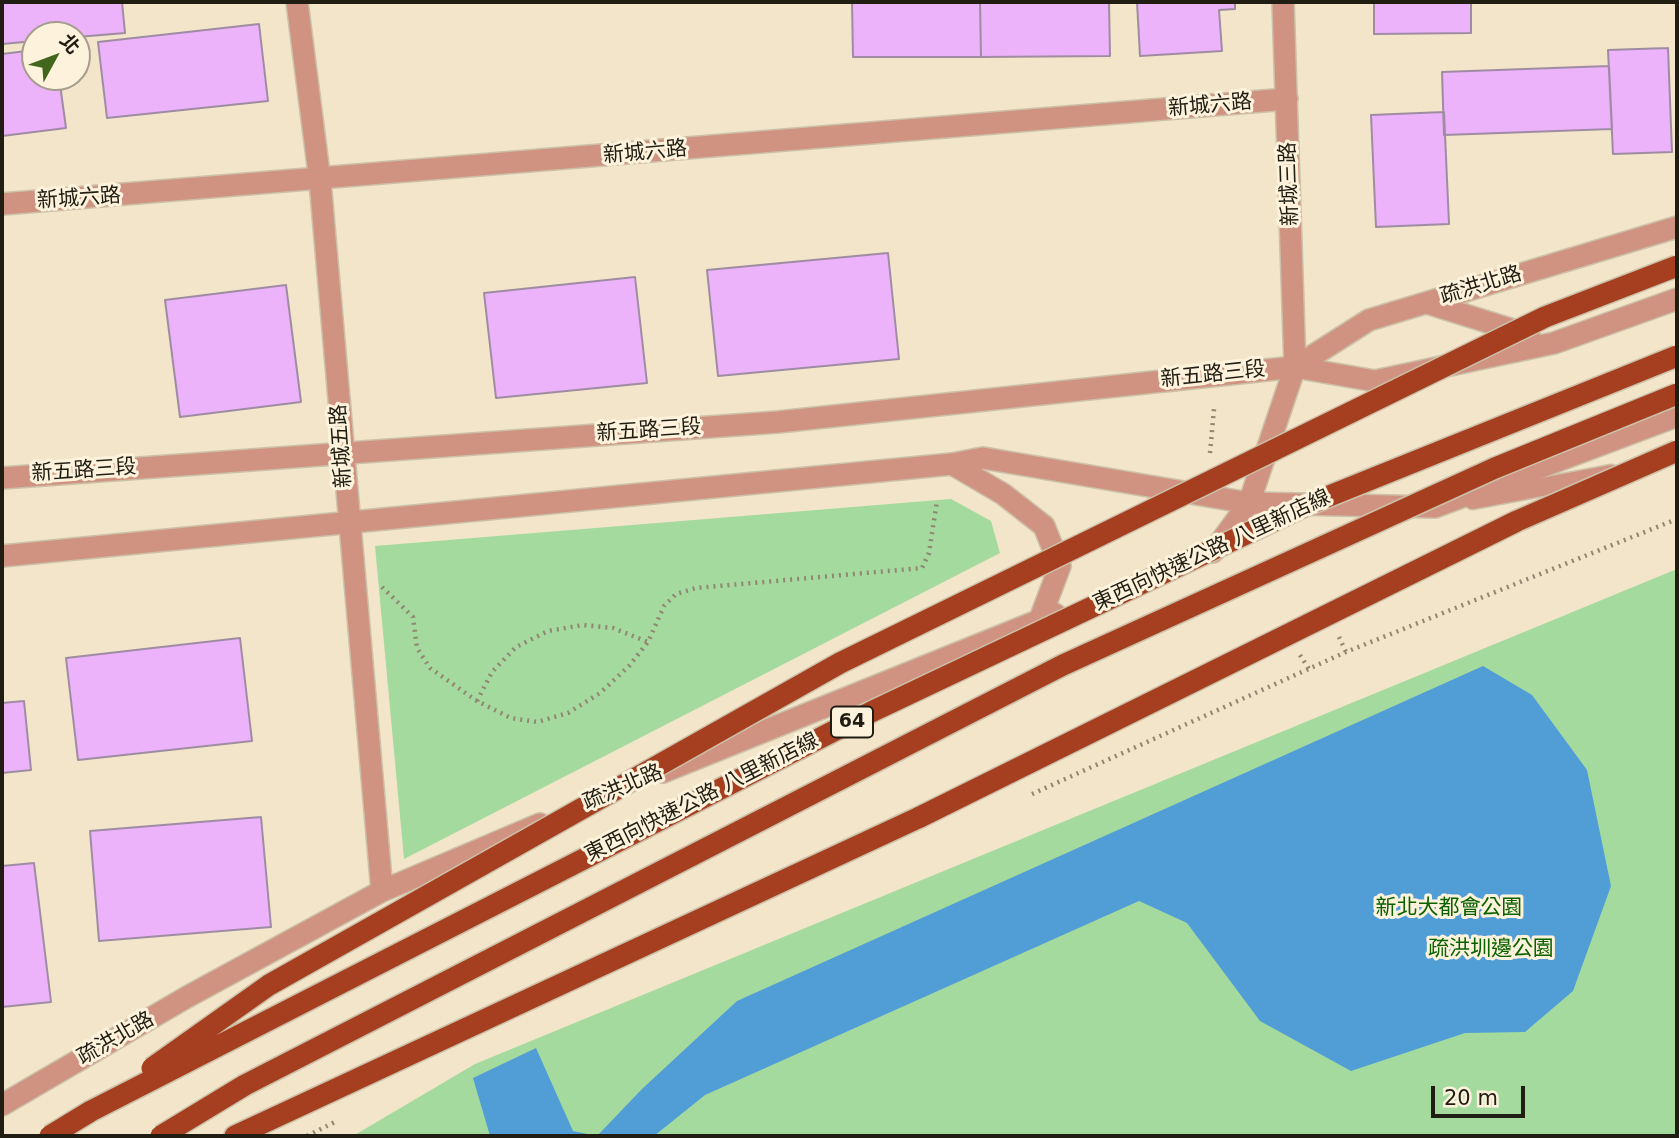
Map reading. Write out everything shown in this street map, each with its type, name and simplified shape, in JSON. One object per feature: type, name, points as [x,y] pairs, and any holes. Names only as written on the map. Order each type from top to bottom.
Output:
[{"type":"highway","points":[[91,1111],[269,985],[840,663],[1545,317],[1677,266]]},
{"type":"highway","name":"東西向快速公路 八里新店線","points":[[50,1136],[91,1111],[883,706],[1307,505],[1677,356]]},
{"type":"highway","name":"東西向快速公路 八里新店線","points":[[161,1136],[245,1085],[1063,665],[1495,468],[1677,394]]},
{"type":"highway","points":[[234,1136],[920,817],[1517,521],[1677,451]]},
{"type":"street","name":"新城五路","points":[[297,2],[320,181],[344,453],[347,520],[382,891]]},
{"type":"street","name":"新城三路","points":[[1283,2],[1295,367]]},
{"type":"street","name":"新城六路","points":[[2,204],[320,181],[1287,99]]},
{"type":"street","name":"疏洪北路","points":[[2,1105],[187,997],[382,891],[726,745],[1041,619],[1205,563],[1249,503],[1295,367],[1369,320],[1677,227]]},
{"type":"street","points":[[1295,367],[1376,381],[1554,343],[1677,299]]},
{"type":"street","points":[[1427,303],[1554,343]]},
{"type":"street","name":"新五路三段","points":[[2,478],[778,422],[1295,367]]},
{"type":"street","points":[[2,556],[347,520],[952,464],[982,458],[1249,503],[1435,507],[1677,415]]},
{"type":"street","points":[[952,464],[1003,494],[1044,526],[1059,566],[1041,619]]},
{"type":"lane","points":[[1435,507],[1677,462]]},
{"type":"path","points":[[1210,457],[1214,408]]},
{"type":"path","points":[[375,582],[391,593],[413,617],[417,648],[430,668],[477,701],[511,718],[537,722],[568,713],[600,693],[629,666],[648,642],[664,606],[676,594],[696,588],[922,568],[929,553],[937,501]]},
{"type":"path","points":[[1029,795],[1346,652],[1677,519]]},
{"type":"path","points":[[477,701],[492,672],[516,648],[548,631],[583,625],[613,628],[648,642]]},
{"type":"path","points":[[307,1136],[343,1118]]},
{"type":"green space","points":[[951,499],[991,521],[1000,553],[404,859],[375,546]]},
{"type":"green space","name":"疏洪圳邊公園","points":[[1677,569],[1677,1136],[353,1136],[475,1064]]},
{"type":"water","points":[[1483,666],[1532,695],[1587,770],[1611,886],[1573,991],[1525,1032],[1465,1033],[1351,1071],[1260,1021],[1187,923],[1139,901],[705,1095],[654,1136],[597,1136],[642,1089],[737,1001]]},
{"type":"water","points":[[536,1048],[573,1131],[597,1136],[490,1136],[473,1078]]},
{"type":"building","points":[[2,2],[122,2],[125,33],[91,36],[91,21],[21,21],[21,42],[2,44]]},
{"type":"building","points":[[852,2],[980,2],[981,57],[853,57]]},
{"type":"building","points":[[980,2],[1109,2],[1110,56],[981,57]]},
{"type":"building","points":[[1137,2],[1235,2],[1235,9],[1219,10],[1222,51],[1140,56]]},
{"type":"building","points":[[1374,2],[1471,2],[1471,33],[1374,34]]},
{"type":"building","points":[[259,24],[268,101],[107,118],[98,42]]},
{"type":"building","points":[[1668,48],[1672,152],[1613,154],[1608,50]]},
{"type":"building","points":[[21,52],[21,91],[61,91],[66,128],[2,136],[2,54]]},
{"type":"building","points":[[1609,66],[1612,129],[1444,135],[1442,72]]},
{"type":"building","points":[[1444,112],[1449,224],[1376,227],[1371,115]]},
{"type":"building","points":[[888,253],[899,359],[718,376],[707,270]]},
{"type":"building","points":[[635,277],[647,383],[496,398],[484,293]]},
{"type":"building","points":[[286,285],[301,402],[180,417],[165,300]]},
{"type":"building","points":[[240,638],[252,741],[78,760],[66,658]]},
{"type":"building","points":[[24,701],[31,770],[2,773],[2,703]]},
{"type":"building","points":[[261,817],[271,927],[99,941],[90,831]]},
{"type":"building","points":[[34,863],[51,1002],[2,1007],[2,866]]},
{"type":"park label","name":"新北大都會公園","points":[[1449,909]]}]
